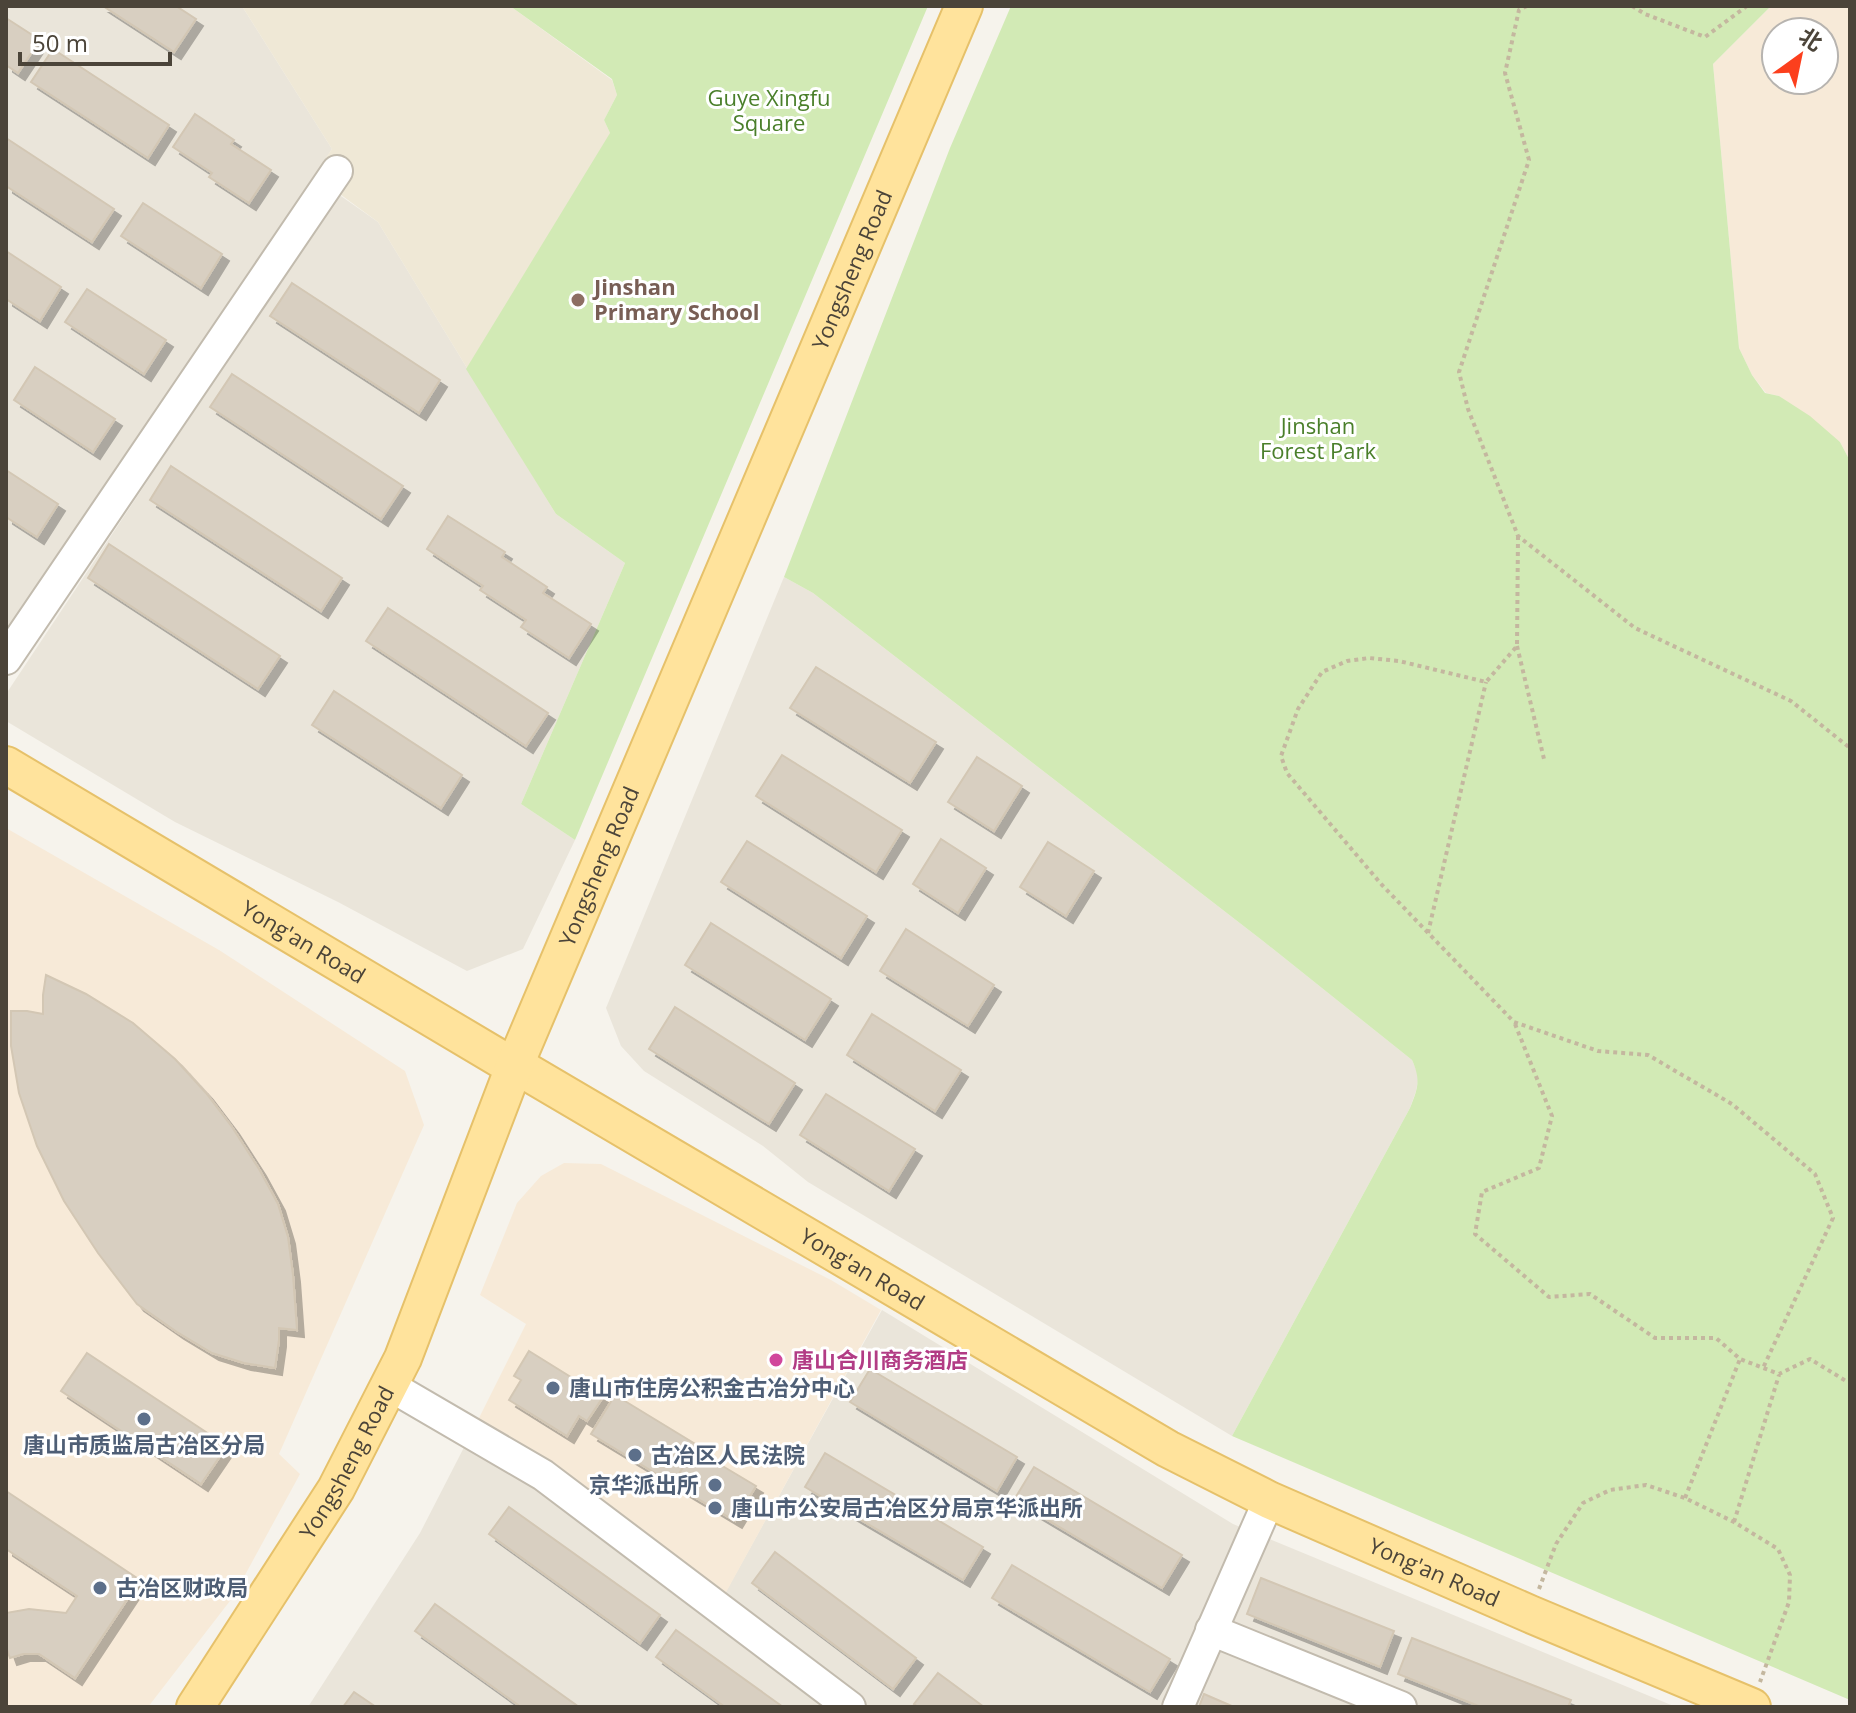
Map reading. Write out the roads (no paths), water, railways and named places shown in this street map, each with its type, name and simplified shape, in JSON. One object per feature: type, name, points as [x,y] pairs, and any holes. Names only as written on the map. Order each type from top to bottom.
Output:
[{"type":"main road","name":"Yongsheng Road","points":[[195,1707],[336,1489],[403,1358],[964,6]]},
{"type":"main road","name":"Yongsheng Road","points":[[219,1707],[356,1489],[418,1365],[521,1070],[982,6]]},
{"type":"main road","name":"Yong'an Road","points":[[6,765],[1168,1449],[1269,1500],[1751,1707]]},
{"type":"street","points":[[6,659],[337,171]]},
{"type":"street","points":[[404,1394],[543,1475],[850,1707]]},
{"type":"street","points":[[1178,1707],[1269,1500]]},
{"type":"street","points":[[1211,1630],[1401,1707]]},
{"type":"place","name":"Jinshan Primary School","points":[[578,300]]},
{"type":"place","name":"唐山合川商务酒店","points":[[776,1360]]},
{"type":"place","name":"唐山市住房公积金古冶分中心","points":[[553,1388]]},
{"type":"place","name":"唐山市质监局古冶区分局","points":[[144,1419]]},
{"type":"place","name":"古冶区人民法院","points":[[635,1455]]},
{"type":"place","name":"京华派出所","points":[[715,1485]]},
{"type":"place","name":"唐山市公安局古冶区分局京华派出所","points":[[715,1508]]},
{"type":"place","name":"古冶区财政局","points":[[100,1588]]},
{"type":"park label","name":"Guye Xingfu Square","points":[[769,110]]},
{"type":"park label","name":"Jinshan Forest Park","points":[[1318,438]]}]
